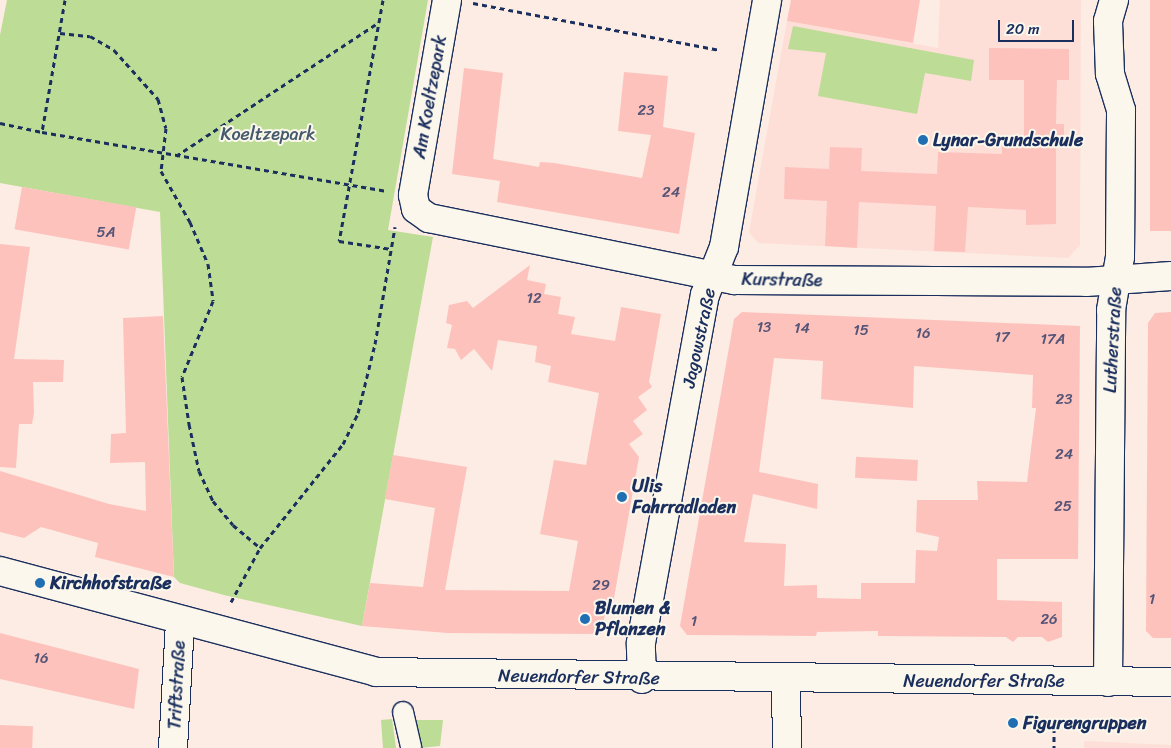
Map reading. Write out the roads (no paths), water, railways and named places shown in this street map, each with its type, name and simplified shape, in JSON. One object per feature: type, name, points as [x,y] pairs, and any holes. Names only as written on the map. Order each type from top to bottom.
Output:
[{"type":"street","name":"Jagowstraße","points":[[642,679],[641,643],[705,295],[724,247],[767,0]]},
{"type":"street","name":"Lutherstraße","points":[[1108,682],[1111,310],[1120,257],[1121,110],[1110,74],[1108,22],[1114,0]]},
{"type":"street","name":"Am Koeltzepark","points":[[402,194],[458,1]]},
{"type":"street","name":"Kurstraße","points":[[402,194],[416,209],[429,218],[734,280],[1116,282],[1171,276]]},
{"type":"street","name":"Neuendorfer Straße","points":[[0,571],[180,623],[376,672],[642,679],[1171,682]]},
{"type":"street","name":"Triftstraße","points":[[173,748],[180,623]]},
{"type":"street","points":[[786,680],[787,748]]},
{"type":"street","points":[[403,712],[411,748]]},
{"type":"place","name":"Lynar-Grundschule","points":[[923,140]]},
{"type":"place","name":"Ulis Fahrradladen","points":[[622,497]]},
{"type":"place","name":"Kirchhofstraße","points":[[40,583]]},
{"type":"place","name":"Blumen & Pflanzen","points":[[585,619]]},
{"type":"place","name":"Figurengruppen","points":[[1013,723]]},
{"type":"park label","name":"Koeltzepark","points":[[268,134]]}]
